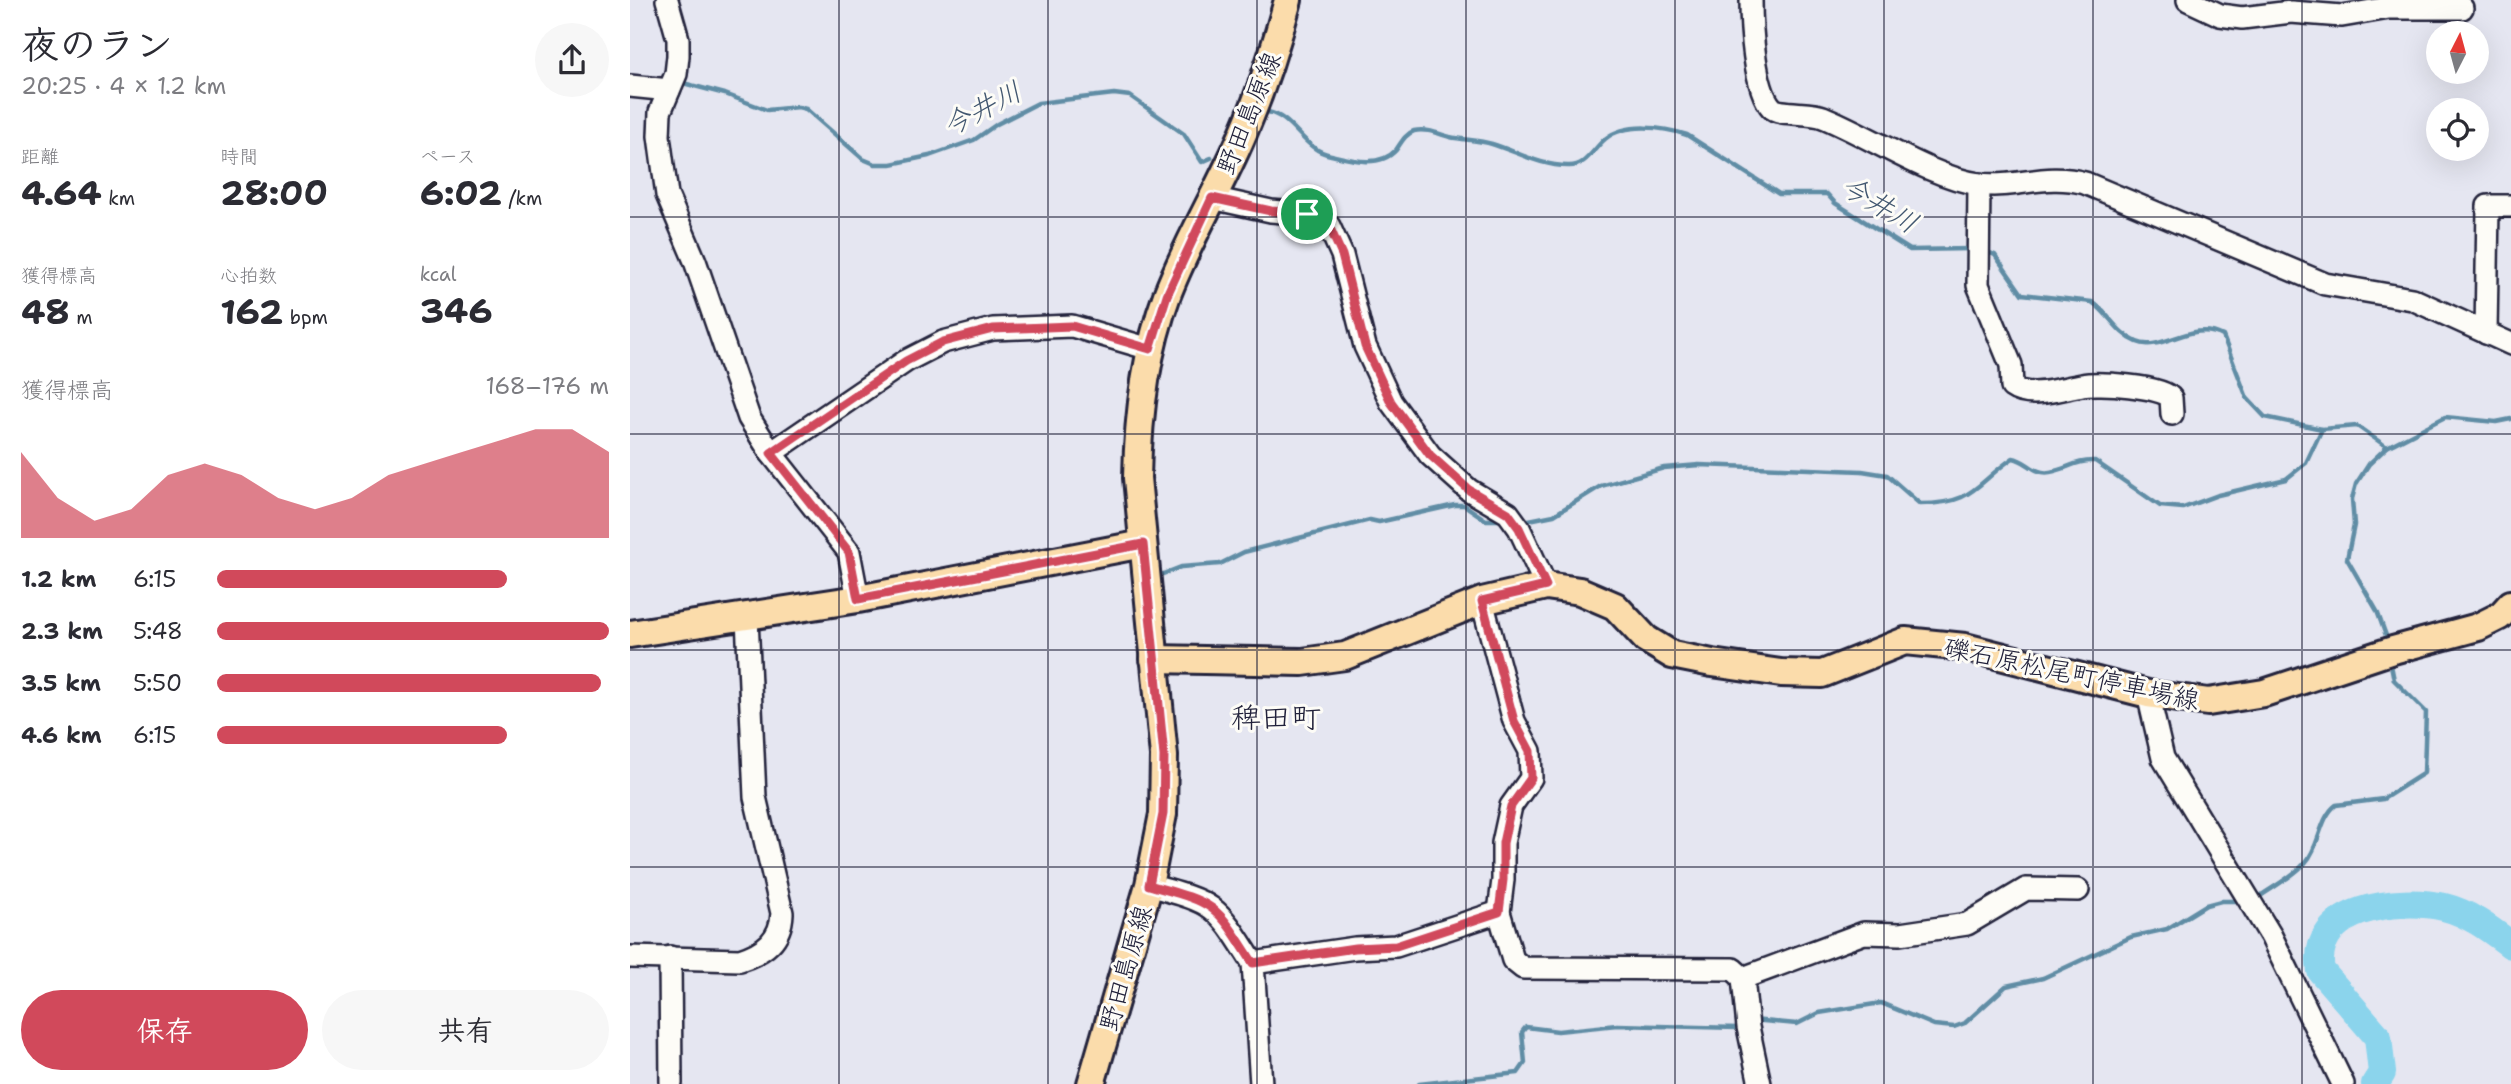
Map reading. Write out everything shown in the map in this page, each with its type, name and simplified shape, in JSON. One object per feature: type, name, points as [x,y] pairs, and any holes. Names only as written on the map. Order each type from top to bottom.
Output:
[{"type":"main road","name":"野田島原線","points":[[1091,1084],[1149,885],[1164,792],[1137,478],[1138,435],[1150,349],[1167,295],[1242,137],[1275,50],[1288,0]]},
{"type":"main road","points":[[630,634],[858,599],[1143,544]]},
{"type":"main road","name":"礫石原松尾町停車場線","points":[[1154,659],[1302,662],[1345,656],[1482,601],[1546,586],[1580,591],[1615,606],[1646,639],[1672,655],[1712,663],[1781,673],[1822,674],[1905,641],[1965,647],[2148,694],[2208,702],[2264,693],[2389,651],[2478,627],[2500,616],[2511,604]]},
{"type":"street","points":[[667,0],[678,39],[676,74],[660,112],[659,136],[667,195],[695,261],[749,418],[771,453],[849,552],[858,599]]},
{"type":"street","points":[[1751,0],[1751,37],[1757,70],[1771,108],[1778,112],[1811,113],[1825,117],[1899,154],[1979,184],[2049,177],[2085,183],[2325,284],[2412,299],[2511,344]]},
{"type":"street","points":[[2188,0],[2220,15],[2242,18],[2291,12],[2342,16],[2389,8],[2462,8]]},
{"type":"street","points":[[630,86],[669,90]]},
{"type":"street","points":[[1979,184],[1978,285],[2011,365],[2012,387],[2028,392],[2094,384],[2163,391],[2171,398],[2172,414]]},
{"type":"street","points":[[1212,198],[1271,211],[1307,214],[1329,226],[1342,255],[1365,346],[1391,402],[1430,455],[1469,490],[1514,520],[1546,586]]},
{"type":"street","points":[[2486,333],[2488,206],[2511,206]]},
{"type":"street","points":[[771,453],[906,361],[943,342],[993,329],[1072,326],[1150,349]]},
{"type":"street","points":[[1482,601],[1514,721],[1530,751],[1531,778],[1511,806],[1503,843],[1503,880],[1499,912],[1513,960],[1523,968],[1621,970],[1724,967],[1739,972],[1743,978],[1747,1022],[1760,1084]]},
{"type":"street","points":[[630,957],[740,960],[755,955],[768,946],[778,936],[782,926],[782,913],[755,797],[747,618]]},
{"type":"street","points":[[2148,694],[2163,758],[2289,971],[2343,1084]]},
{"type":"street","points":[[1149,885],[1200,899],[1214,907],[1253,963],[1261,1084]]},
{"type":"street","points":[[1743,978],[1864,933],[1900,934],[1967,924],[2026,888],[2078,890]]},
{"type":"street","points":[[1253,963],[1355,948],[1396,946],[1499,912]]},
{"type":"street","points":[[670,957],[671,1084]]},
{"type":"waterway","name":"今井川","points":[[683,83],[725,94],[767,110],[798,107],[806,109],[863,159],[875,164],[891,164],[929,156],[974,140],[997,124],[1038,103],[1114,94],[1130,96],[1184,134],[1202,162],[1211,158]]},
{"type":"waterway","name":"今井川","points":[[1268,112],[1285,120],[1321,152],[1365,161],[1389,156],[1408,134],[1423,130],[1492,144],[1548,164],[1574,166],[1584,161],[1605,139],[1623,130],[1667,130],[1687,135],[1779,194],[1827,194],[1835,203],[1910,250],[1971,249]]},
{"type":"waterway","name":"今井川","points":[[1983,250],[1995,255],[2022,294],[2092,302],[2123,334],[2137,342],[2156,343],[2200,331],[2223,336],[2247,398],[2265,417],[2322,429],[2357,426],[2387,447],[2445,417],[2496,422],[2511,419]]},
{"type":"waterway","points":[[1524,521],[1554,515],[1601,486],[1664,468],[1699,465],[1862,471],[1887,475],[1920,504],[1938,503],[1963,497],[2013,458],[2045,472],[2095,461],[2160,506],[2183,508],[2218,495],[2286,479],[2306,463],[2322,429]]},
{"type":"waterway","points":[[2387,447],[2369,464],[2356,484],[2352,499],[2354,525],[2347,559],[2377,611],[2388,641]]},
{"type":"waterway","points":[[1163,574],[1181,567],[1220,564],[1244,552],[1370,520],[1379,522],[1455,505],[1464,505],[1486,520],[1505,520]]},
{"type":"waterway","points":[[2256,899],[2305,863],[2314,849],[2326,817],[2336,805],[2383,799],[2424,773],[2426,712],[2394,680],[2390,660]]},
{"type":"waterway","points":[[1752,1020],[1797,1024],[1819,1013],[1881,1003],[1934,1025],[1954,1027],[1965,1023],[2006,986],[2043,978],[2131,937],[2167,929],[2206,905],[2221,901],[2240,901]]},
{"type":"waterway","points":[[2375,1084],[2382,1073],[2378,1037],[2321,971],[2321,949],[2329,932],[2343,920],[2362,911],[2383,906],[2426,904],[2462,913],[2511,945]]},
{"type":"waterway","points":[[1419,1084],[1518,1073],[1525,1063],[1522,1032],[1526,1027],[1558,1031],[1617,1025],[1738,1028],[1741,1025]]},
{"type":"district","name":"稗田町","points":[[1276,717]]},
{"type":"route","points":[[1212,198],[1271,211],[1307,214],[1329,226],[1342,255],[1365,346],[1391,402],[1430,455],[1469,490],[1508,513],[1519,528],[1546,586],[1482,601],[1514,721],[1530,751],[1531,778],[1511,806],[1503,843],[1503,880],[1499,912],[1396,946],[1355,948],[1253,963],[1226,919],[1214,907],[1200,899],[1149,885],[1163,814],[1164,756],[1143,544],[858,599],[849,552],[771,453],[906,361],[943,342],[993,329],[1072,326],[1150,349],[1167,295],[1212,198]]}]
